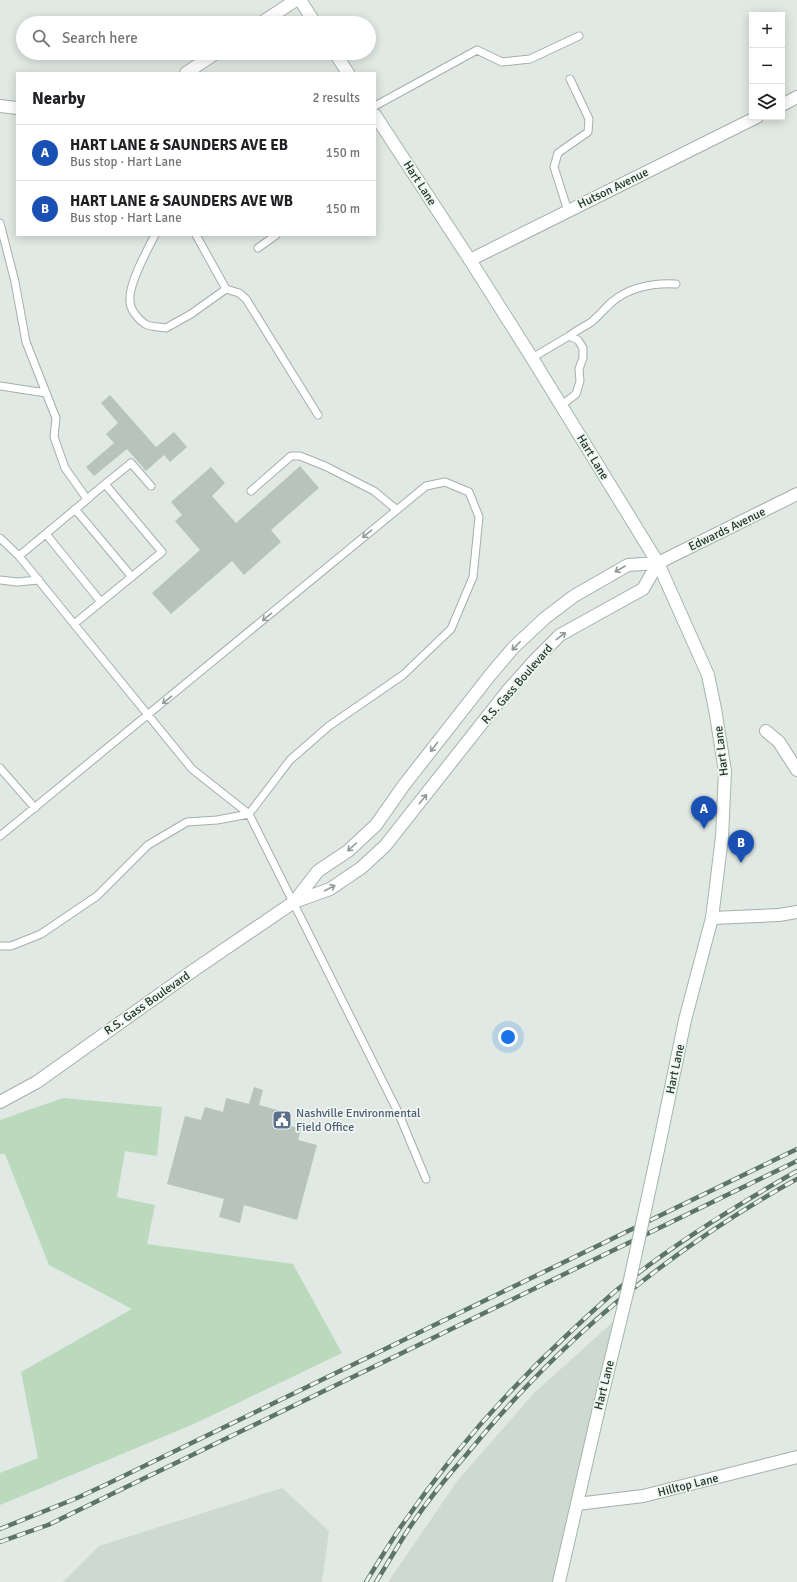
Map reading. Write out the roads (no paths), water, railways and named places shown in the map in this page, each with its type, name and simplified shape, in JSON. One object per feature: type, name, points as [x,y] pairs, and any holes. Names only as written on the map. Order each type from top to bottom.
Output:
[{"type":"street","points":[[272,16],[296,0]]},
{"type":"street","points":[[300,0],[310,16]]},
{"type":"street","points":[[188,72],[206,60]]},
{"type":"street","points":[[340,60],[347,72]]},
{"type":"street","points":[[785,103],[797,97]]},
{"type":"street","points":[[0,106],[16,108]]},
{"type":"street","name":"Hart Lane","points":[[376,117],[532,358],[658,563],[708,675],[725,771],[722,837],[712,918],[685,1020],[628,1289],[559,1582]]},
{"type":"street","name":"Hutson Avenue","points":[[470,260],[751,120]]},
{"type":"street","name":"Edwards Avenue","points":[[658,563],[797,494]]},
{"type":"street","name":"R.S. Gass Boulevard","points":[[294,902],[318,870],[348,851],[376,825],[404,785],[491,674],[514,647],[545,618],[574,596],[628,565],[658,563]]},
{"type":"street","name":"R.S. Gass Boulevard","points":[[0,1102],[37,1082],[194,970],[294,902],[330,889],[361,868],[385,846],[509,689],[536,659],[560,635],[643,589],[658,563]]},
{"type":"street","points":[[766,731],[779,742],[797,770]]},
{"type":"street","points":[[712,918],[779,915],[797,912]]},
{"type":"street","name":"Hilltop Lane","points":[[577,1504],[643,1496],[797,1457]]},
{"type":"lane","points":[[376,105],[477,50],[502,62],[530,59],[579,36]]},
{"type":"lane","points":[[568,211],[554,167],[558,153],[588,132],[589,119],[570,79]]},
{"type":"lane","points":[[0,223],[15,282],[26,342],[56,418],[54,437],[65,468],[87,499],[90,497]]},
{"type":"lane","points":[[154,236],[132,285],[129,301],[133,312],[145,324],[166,328],[191,314],[226,289]]},
{"type":"lane","points":[[197,236],[226,289],[239,293],[246,299],[318,415]]},
{"type":"lane","points":[[258,248],[275,236]]},
{"type":"lane","points":[[532,358],[590,322],[613,301],[623,295],[641,287],[660,283],[676,284]]},
{"type":"lane","points":[[562,406],[576,394],[580,381],[579,368],[583,358],[583,348],[578,340],[569,336]]},
{"type":"lane","points":[[0,386],[46,393]]},
{"type":"lane","points":[[252,491],[290,456],[300,456],[325,466],[374,491],[397,510]]},
{"type":"lane","points":[[19,556],[131,463],[151,486]]},
{"type":"lane","points":[[0,836],[148,716],[426,486],[445,482],[469,492],[479,517],[473,577],[451,629],[403,675],[329,726],[290,760],[248,814],[217,820],[187,822],[148,845],[97,896],[41,934],[11,946],[0,946]]},
{"type":"lane","points":[[74,624],[162,552],[105,484]]},
{"type":"lane","points":[[75,509],[132,577]]},
{"type":"lane","points":[[46,534],[101,602]]},
{"type":"lane","points":[[0,538],[19,556],[39,580],[192,769],[248,814],[294,902],[398,1112],[426,1179]]},
{"type":"lane","points":[[0,580],[17,582],[39,580]]},
{"type":"lane","points":[[0,768],[35,808]]},
{"type":"railway","points":[[0,1529],[105,1485],[797,1149]]},
{"type":"railway","points":[[0,1542],[48,1525],[797,1161]]},
{"type":"railway","points":[[366,1582],[418,1502],[457,1452],[499,1404],[566,1336],[598,1306],[660,1256],[728,1212],[797,1171]]},
{"type":"railway","points":[[376,1582],[427,1502],[502,1413],[578,1336],[618,1301],[661,1267],[750,1206],[797,1179]]},
{"type":"place","name":"HART LANE & SAUNDERS AVE EB","points":[[704,829]]},
{"type":"place","name":"HART LANE & SAUNDERS AVE WB","points":[[741,863]]},
{"type":"place","name":"Nashville Environmental Field Office","points":[[282,1120]]}]
